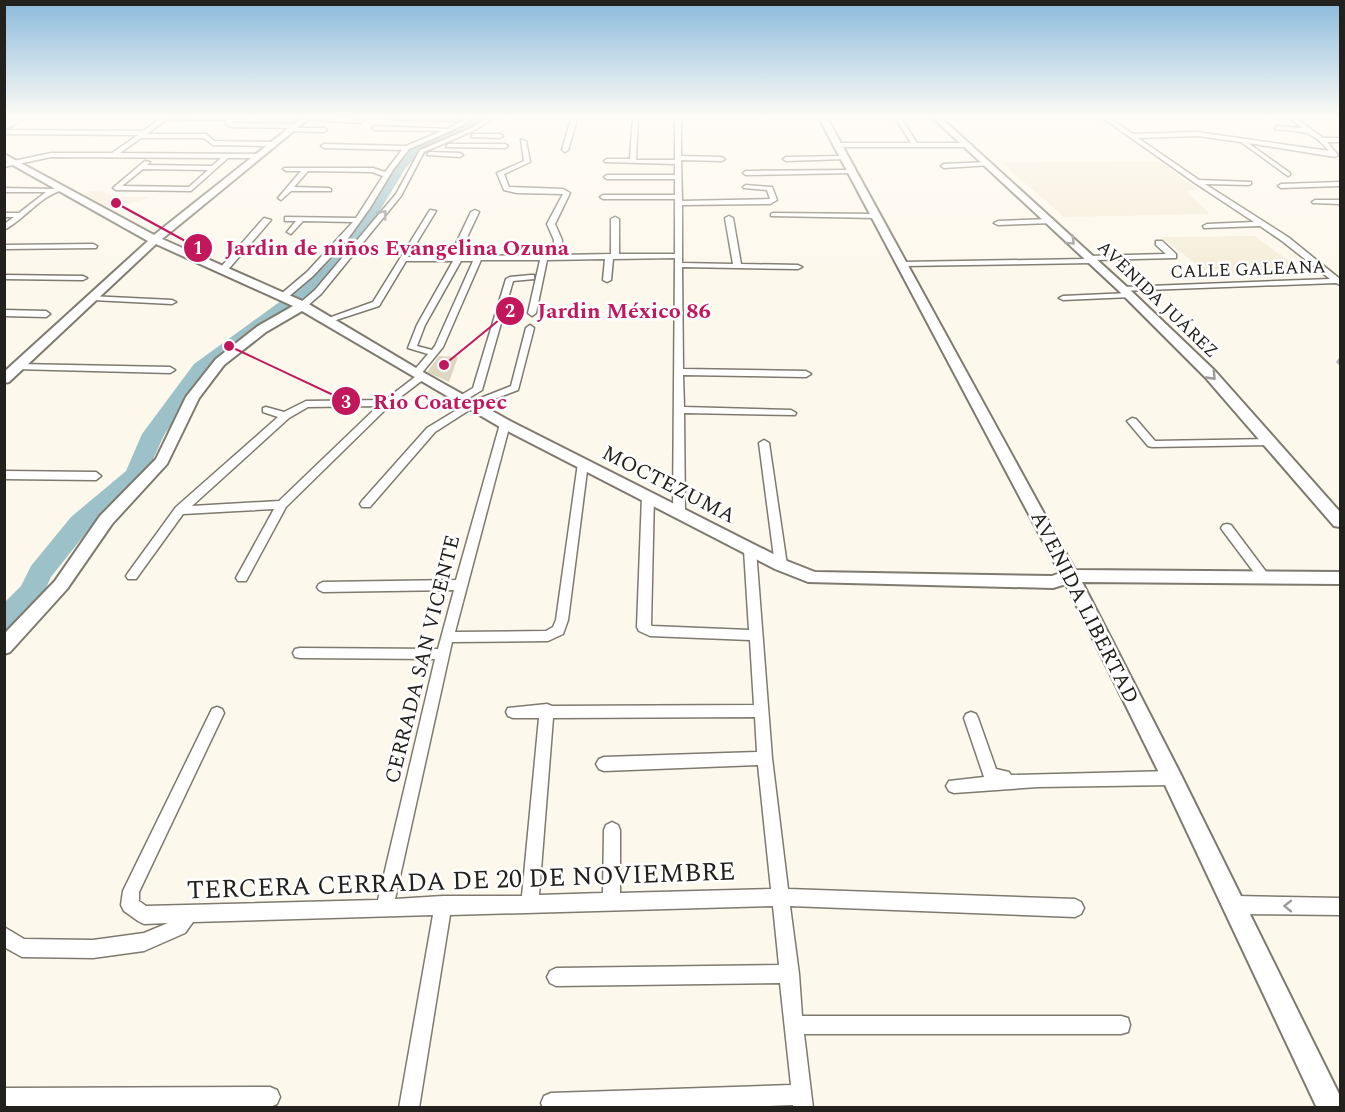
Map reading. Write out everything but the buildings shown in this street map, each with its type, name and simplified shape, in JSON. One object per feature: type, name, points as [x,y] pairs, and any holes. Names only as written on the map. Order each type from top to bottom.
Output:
[{"type":"street","name":"MOCTEZUMA","points":[[15,168],[151,243],[286,296],[418,376],[505,424],[750,550],[814,578],[1053,582],[1070,576]]},
{"type":"street","points":[[141,168],[116,188],[191,189],[213,168]]},
{"type":"street","points":[[205,168],[213,168]]},
{"type":"street","points":[[4,379],[151,243],[243,168]]},
{"type":"street","points":[[286,296],[310,274],[358,220],[392,168]]},
{"type":"street","points":[[4,647],[61,585],[106,520],[162,461],[193,397],[220,362],[262,329],[302,305],[318,292],[399,195],[412,168]]},
{"type":"street","points":[[513,168],[500,173],[506,189],[563,191],[567,194],[551,224],[558,240],[557,258]]},
{"type":"street","points":[[679,168],[679,513]]},
{"type":"street","name":"AVENIDA LIBERTAD","points":[[849,168],[903,264],[1070,576],[1235,905],[1332,1107]]},
{"type":"street","name":"AVENIDA JUÁREZ","points":[[993,168],[1210,374],[1341,522]]},
{"type":"street","points":[[1176,168],[1285,239],[1339,282]]},
{"type":"street","points":[[1279,168],[1288,174]]},
{"type":"street","points":[[286,169],[373,170],[387,175]]},
{"type":"street","points":[[281,198],[306,169]]},
{"type":"street","points":[[746,173],[851,172]]},
{"type":"street","points":[[607,177],[679,177]]},
{"type":"street","points":[[1197,182],[1249,183]]},
{"type":"street","points":[[1281,186],[1341,184]]},
{"type":"street","points":[[603,197],[770,202],[774,200],[770,188],[746,187]]},
{"type":"street","points":[[289,189],[328,190]]},
{"type":"street","points":[[4,190],[54,190]]},
{"type":"street","points":[[4,228],[54,190]]},
{"type":"street","points":[[1315,202],[1341,202]]},
{"type":"street","points":[[1329,210],[1341,210]]},
{"type":"street","points":[[327,320],[376,304],[432,211]]},
{"type":"street","points":[[434,353],[412,348],[421,325],[456,259],[475,212]]},
{"type":"street","points":[[4,215],[23,215]]},
{"type":"street","points":[[773,215],[876,216]]},
{"type":"street","points":[[288,219],[358,220]]},
{"type":"street","points":[[291,232],[301,219]]},
{"type":"street","points":[[607,280],[612,256],[615,219]]},
{"type":"street","points":[[729,219],[737,266]]},
{"type":"street","points":[[224,270],[267,220]]},
{"type":"street","points":[[998,223],[1050,221]]},
{"type":"street","points":[[1207,226],[1260,224]]},
{"type":"street","points":[[903,264],[1173,256],[1159,243]]},
{"type":"street","points":[[4,247],[93,246]]},
{"type":"street","points":[[405,259],[612,256],[737,266],[798,267]]},
{"type":"street","points":[[532,313],[544,258]]},
{"type":"street","points":[[242,578],[282,505],[418,376],[434,353],[478,259]]},
{"type":"street","points":[[4,277],[83,278]]},
{"type":"street","points":[[366,504],[430,430],[466,402],[477,390],[510,279],[531,277]]},
{"type":"street","name":"CALLE GALEANA","points":[[1063,298],[1126,292],[1339,282]]},
{"type":"street","points":[[92,298],[172,302]]},
{"type":"street","points":[[4,313],[46,314]]},
{"type":"street","points":[[466,402],[515,388],[530,328]]},
{"type":"street","points":[[18,367],[170,370]]},
{"type":"street","points":[[679,372],[806,374]]},
{"type":"street","points":[[132,576],[180,510],[285,416],[306,404],[387,403]]},
{"type":"street","points":[[266,410],[285,416]]},
{"type":"street","points":[[679,410],[791,413]]},
{"type":"street","points":[[1132,421],[1152,444],[1271,442]]},
{"type":"street","name":"CERRADA SAN VICENTE","points":[[385,906],[442,654],[505,424]]},
{"type":"street","points":[[764,443],[781,565]]},
{"type":"street","points":[[447,637],[548,636],[558,630],[562,620],[583,463]]},
{"type":"street","points":[[4,475],[96,476]]},
{"type":"street","points":[[648,496],[644,627],[650,632],[756,635]]},
{"type":"street","points":[[180,510],[282,505]]},
{"type":"street","points":[[1227,528],[1263,576]]},
{"type":"street","points":[[551,1103],[803,1101],[765,758],[750,550]]},
{"type":"street","points":[[1070,576],[1341,578]]},
{"type":"street","points":[[323,587],[460,585]]},
{"type":"street","points":[[300,653],[442,654]]},
{"type":"street","points":[[513,712],[547,710],[762,711]]},
{"type":"street","points":[[530,903],[547,710]]},
{"type":"street","name":"TERCERA CERRADA DE 20 DE NOVIEMBRE","points":[[217,713],[131,891],[130,905],[144,915],[385,906],[779,897],[1075,908]]},
{"type":"street","points":[[971,718],[991,776],[1038,780]]},
{"type":"street","points":[[604,764],[765,758]]},
{"type":"street","points":[[954,786],[1038,780],[1172,778]]},
{"type":"street","points":[[610,902],[612,830]]},
{"type":"street","points":[[409,1107],[443,905]]},
{"type":"street","points":[[1235,905],[1341,907]]},
{"type":"street","points":[[4,936],[22,948],[104,948],[144,942],[179,927],[189,913]]},
{"type":"street","points":[[556,977],[790,974]]},
{"type":"street","points":[[795,1025],[1121,1025]]},
{"type":"street","points":[[4,1098],[270,1097]]},
{"type":"shaded area","points":[[1008,168],[1169,168],[1199,190],[1186,191],[1210,214],[1064,217]]},
{"type":"shaded area","points":[[89,191],[100,191],[118,197],[150,197],[113,209],[84,195]]},
{"type":"shaded area","points":[[1254,236],[1302,270],[1210,274],[1160,237]]},
{"type":"shaded area","points":[[439,356],[458,357],[449,382],[427,372]]},
{"type":"waterway","points":[[4,621],[32,592],[40,573],[80,523],[136,475],[153,434],[201,368],[306,291],[350,247],[398,168]]},
{"type":"place","name":"Jardin de niños Evangelina Ozuna","points":[[116,203]]},
{"type":"place","name":"Rio Coatepec","points":[[229,346]]},
{"type":"place","name":"Jardin México 86","points":[[444,365]]}]
